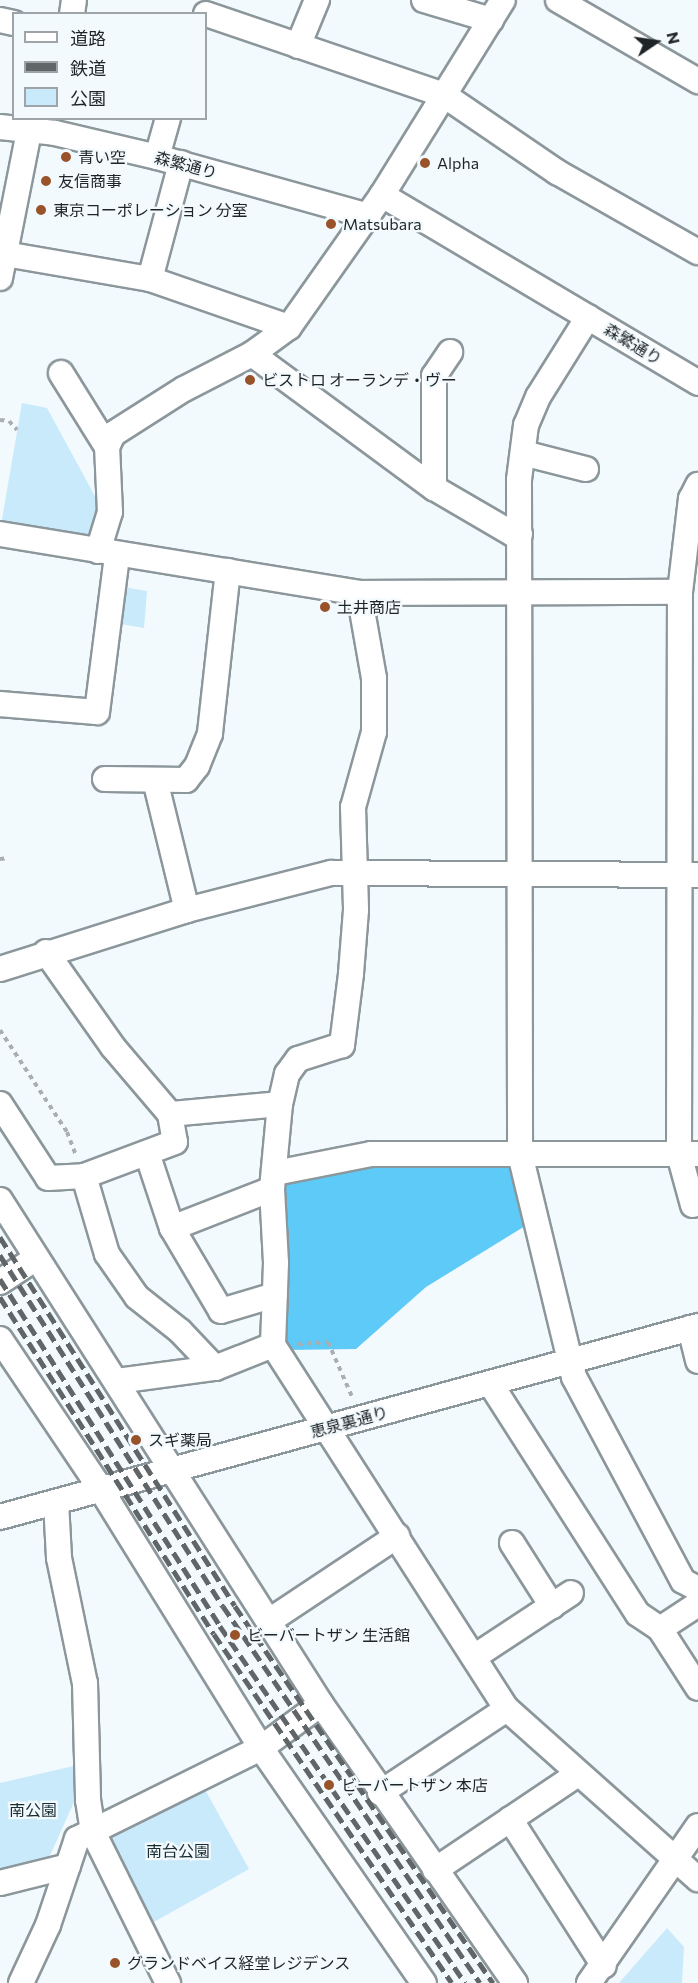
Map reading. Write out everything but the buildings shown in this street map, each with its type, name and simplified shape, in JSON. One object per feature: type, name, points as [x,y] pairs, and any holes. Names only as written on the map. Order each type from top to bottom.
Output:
[{"type":"street","points":[[298,46],[317,0]]},
{"type":"street","points":[[0,704],[97,712],[110,512],[107,447],[113,434],[184,389],[252,354],[289,327],[369,216],[497,10],[424,0]]},
{"type":"street","points":[[558,0],[698,81]]},
{"type":"street","points":[[207,12],[444,95],[557,172],[698,252]]},
{"type":"street","points":[[157,157],[167,120]]},
{"type":"street","name":"森繁通り","points":[[0,127],[29,131],[56,126],[157,157],[369,216]]},
{"type":"street","points":[[0,278],[29,131]]},
{"type":"street","points":[[150,279],[181,163]]},
{"type":"street","name":"森繁通り","points":[[382,195],[698,383]]},
{"type":"street","points":[[5,254],[150,279],[289,327]]},
{"type":"street","points":[[588,317],[538,397],[526,425],[523,453],[520,534],[520,1154],[574,1377],[682,1581],[698,1589]]},
{"type":"street","points":[[434,488],[434,376],[450,352]]},
{"type":"street","points":[[252,354],[434,488],[513,534],[520,534]]},
{"type":"street","points":[[61,373],[107,447]]},
{"type":"street","points":[[523,453],[586,469]]},
{"type":"street","points":[[693,1205],[689,1154],[689,641],[680,592],[684,538],[691,499],[698,485]]},
{"type":"street","points":[[0,534],[359,593],[680,592]]},
{"type":"street","points":[[105,779],[186,780],[210,733],[228,571]]},
{"type":"street","points":[[359,593],[374,678],[374,732],[364,778],[355,795],[356,874],[351,974],[342,1045],[298,1059],[287,1074],[280,1104],[273,1181],[275,1295],[273,1345],[507,1709],[698,1879]]},
{"type":"street","points":[[155,780],[187,910]]},
{"type":"street","points":[[0,967],[187,910],[321,876],[520,873],[688,874]]},
{"type":"street","points":[[0,1104],[48,1178],[84,1176],[175,1142],[170,1114],[113,1047],[46,952]]},
{"type":"street","points":[[170,1114],[280,1104]]},
{"type":"street","points":[[147,1153],[172,1228],[221,1311],[275,1295]]},
{"type":"street","points":[[172,1228],[273,1181],[371,1154],[689,1154]]},
{"type":"street","points":[[84,1176],[108,1254],[137,1297],[180,1331],[215,1368]]},
{"type":"street","points":[[0,1200],[321,1704],[380,1793],[515,1983]]},
{"type":"street","points":[[0,1282],[36,1258]]},
{"type":"street","points":[[694,1327],[698,1361]]},
{"type":"street","name":"恵泉裏通り","points":[[0,1517],[172,1468],[361,1419],[694,1327]]},
{"type":"street","points":[[0,1339],[100,1488],[261,1748],[424,1983]]},
{"type":"street","points":[[117,1381],[215,1368],[273,1345]]},
{"type":"street","points":[[490,1383],[638,1614],[660,1629],[698,1688]]},
{"type":"street","points":[[56,1502],[58,1558],[85,1683],[88,1800],[93,1832],[168,1983]]},
{"type":"street","points":[[268,1621],[397,1536]]},
{"type":"street","points":[[474,1657],[562,1600],[512,1543]]},
{"type":"street","points":[[660,1629],[698,1604]]},
{"type":"street","points":[[21,1983],[48,1925],[77,1839],[261,1748],[321,1704]]},
{"type":"street","points":[[380,1793],[507,1709]]},
{"type":"street","points":[[435,1870],[578,1774]]},
{"type":"street","points":[[510,1819],[597,1974],[698,1826]]},
{"type":"street","points":[[0,1883],[68,1866]]},
{"type":"path","points":[[0,420],[9,421],[17,430]]},
{"type":"path","points":[[0,859],[9,858]]},
{"type":"path","points":[[0,1030],[67,1132],[84,1176]]},
{"type":"path","points":[[273,1345],[328,1342],[361,1419]]},
{"type":"green space","points":[[22,403],[47,408],[102,509],[91,542],[1,525]]},
{"type":"green space","points":[[117,586],[147,591],[144,628],[115,623]]},
{"type":"green space","name":"南公園","points":[[82,1764],[79,1791],[48,1860],[0,1873],[0,1783]]},
{"type":"green space","name":"南台公園","points":[[203,1786],[249,1869],[151,1923],[105,1840]]},
{"type":"green space","points":[[667,1928],[684,1947],[682,1983],[619,1983]]},
{"type":"shaded area","points":[[382,1160],[514,1160],[530,1223],[426,1287],[356,1349],[284,1350],[279,1188],[287,1177]]},
{"type":"railway","points":[[0,1237],[235,1606],[493,1983]]},
{"type":"railway","points":[[0,1255],[223,1606],[480,1983]]},
{"type":"railway","points":[[0,1279],[220,1626],[465,1983]]},
{"type":"railway","points":[[0,1297],[214,1634],[452,1983]]},
{"type":"place","name":"青い空","points":[[66,157]]},
{"type":"place","name":"Alpha","points":[[425,163]]},
{"type":"place","name":"友信商事","points":[[46,181]]},
{"type":"place","name":"東京コーポレーション 分室","points":[[41,210]]},
{"type":"place","name":"Matsubara","points":[[331,224]]},
{"type":"place","name":"ビストロ オーランデ・ヴー","points":[[250,380]]},
{"type":"place","name":"土井商店","points":[[325,607]]},
{"type":"place","name":"スギ薬局","points":[[136,1440]]},
{"type":"place","name":"ビーバートザン 生活館","points":[[235,1635]]},
{"type":"place","name":"ビーバートザン 本店","points":[[329,1785]]},
{"type":"place","name":"グランドベイス経堂レジデンス","points":[[115,1963]]}]
